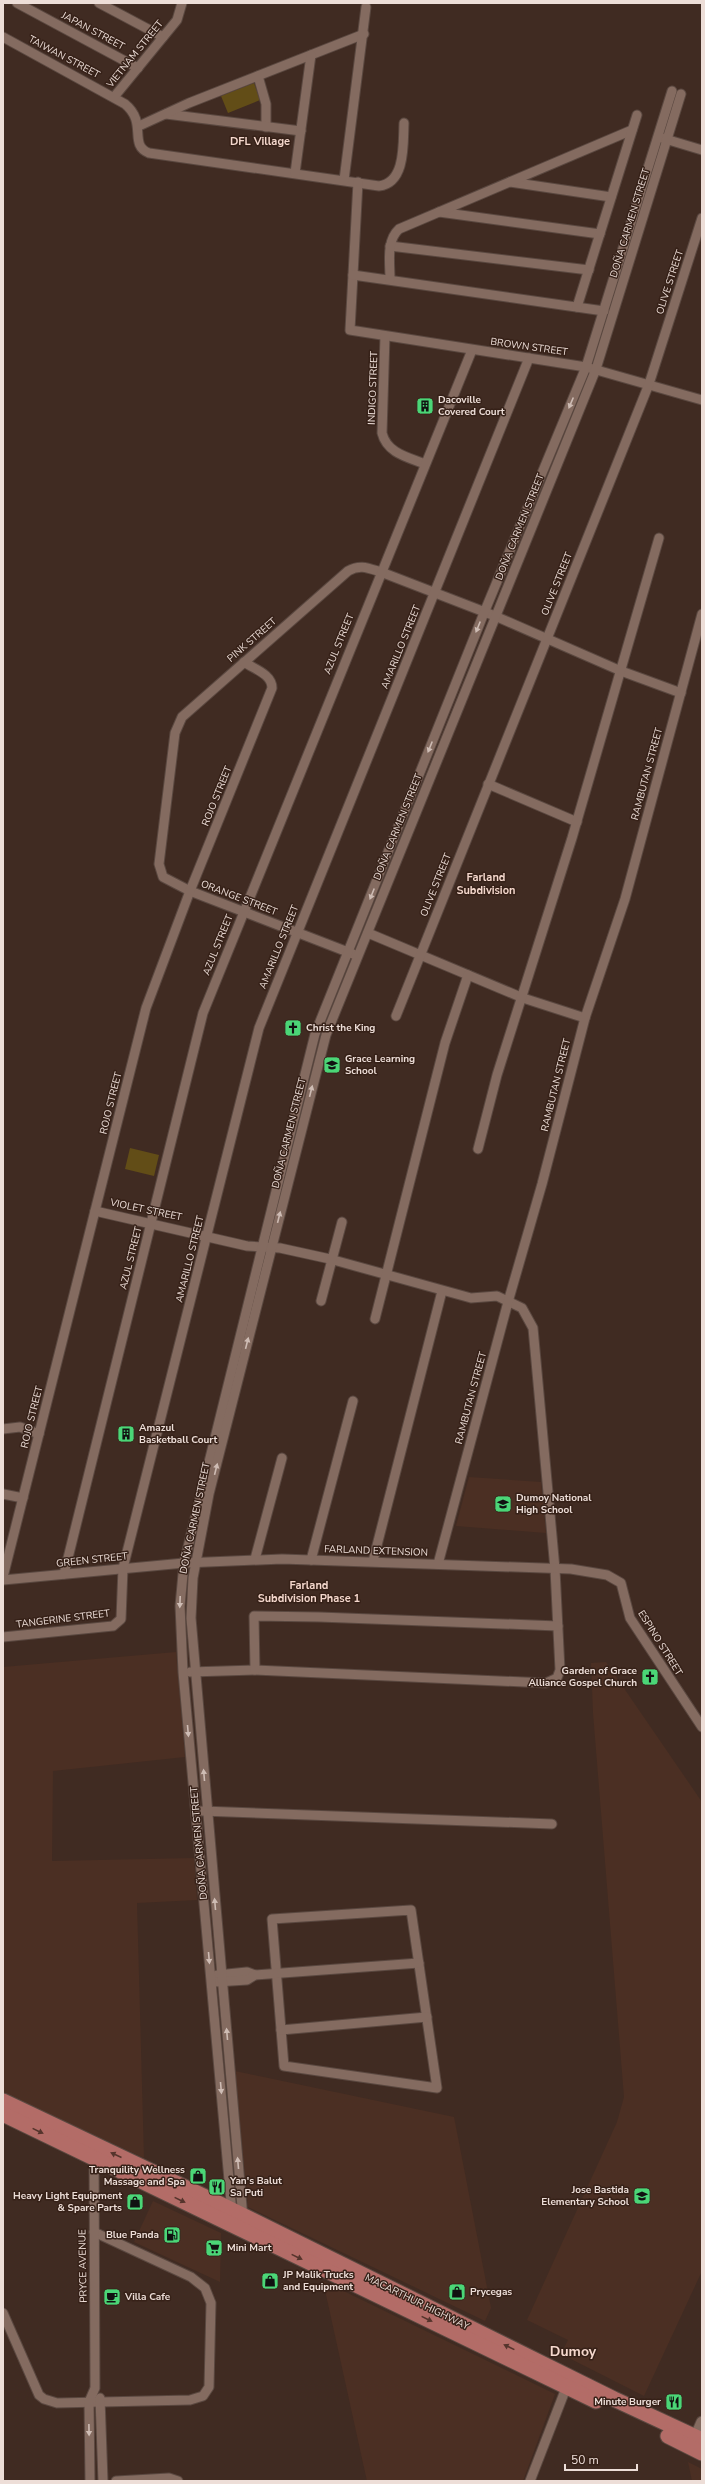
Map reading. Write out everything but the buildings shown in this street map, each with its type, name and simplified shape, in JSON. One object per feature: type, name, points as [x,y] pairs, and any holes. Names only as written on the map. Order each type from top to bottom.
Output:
[{"type":"highway","name":"MACARTHUR HIGHWAY","points":[[3,2101],[94,2152]]},
{"type":"highway","name":"MACARTHUR HIGHWAY","points":[[3,2114],[94,2152],[698,2444]]},
{"type":"street","name":"JAPAN STREET","points":[[16,3],[138,68]]},
{"type":"street","points":[[99,3],[163,37]]},
{"type":"street","name":"VIETNAM STREET","points":[[114,97],[181,14],[182,3]]},
{"type":"street","points":[[344,180],[364,34],[366,6]]},
{"type":"street","points":[[364,34],[164,114],[139,126],[138,143],[140,147],[149,153],[379,186],[393,179],[401,162],[404,123]]},
{"type":"street","name":"TAIWAN STREET","points":[[3,38],[114,97],[133,112],[139,126]]},
{"type":"street","points":[[295,173],[311,54]]},
{"type":"street","points":[[258,76],[266,104],[266,127]]},
{"type":"street","name":"DOÑA CARMEN STREET","points":[[353,954],[368,933],[596,369],[677,93]]},
{"type":"street","points":[[164,114],[301,131]]},
{"type":"street","points":[[577,308],[637,115]]},
{"type":"street","points":[[390,279],[390,246],[392,238],[399,229],[632,130]]},
{"type":"street","points":[[663,138],[702,150]]},
{"type":"street","name":"DOÑA CARMEN STREET","points":[[238,2221],[211,1979],[183,1672],[180,1606],[184,1563],[221,1429],[267,1247],[296,1129],[310,1052],[328,1014],[353,954],[484,612],[586,367],[663,138]]},
{"type":"street","points":[[358,182],[353,275],[390,279],[604,311]]},
{"type":"street","points":[[509,182],[611,197]]},
{"type":"street","points":[[438,212],[600,234]]},
{"type":"street","name":"OLIVE STREET","points":[[396,1016],[649,384],[702,218]]},
{"type":"street","points":[[390,246],[589,270]]},
{"type":"street","name":"BROWN STREET","points":[[353,275],[350,330],[586,367],[702,400]]},
{"type":"street","name":"INDIGO STREET","points":[[385,336],[382,433],[384,440],[392,450],[425,464]]},
{"type":"street","name":"AZUL STREET","points":[[64,1574],[203,1013],[243,911],[472,350]]},
{"type":"street","name":"AMARILLO STREET","points":[[123,1568],[259,1028],[529,358]]},
{"type":"street","points":[[478,1149],[497,1075],[523,998],[622,671],[658,538]]},
{"type":"street","name":"PINK STREET","points":[[161,874],[159,864],[177,724],[190,709],[348,571],[360,566],[381,572],[434,594],[495,616],[546,640],[681,693]]},
{"type":"street","name":"RAMBUTAN STREET","points":[[438,1564],[508,1302],[542,1184],[585,1018],[625,899],[702,614]]},
{"type":"street","name":"ROJO STREET","points":[[3,1576],[146,1008],[190,891],[272,688],[272,683],[267,676],[244,662]]},
{"type":"street","points":[[488,784],[577,822]]},
{"type":"street","name":"ORANGE STREET","points":[[161,874],[168,880],[190,891],[353,954]]},
{"type":"street","points":[[368,933],[523,998],[585,1018]]},
{"type":"street","points":[[375,1319],[388,1275],[445,1044],[468,975]]},
{"type":"street","name":"DOÑA CARMEN STREET","points":[[296,1129],[320,1054],[328,1014]]},
{"type":"street","points":[[310,1052],[320,1054]]},
{"type":"street","name":"VIOLET STREET","points":[[95,1211],[208,1235],[247,1246],[267,1247],[330,1259],[470,1298],[497,1296],[522,1308],[533,1328],[555,1568],[560,1670],[557,1678],[551,1682],[255,1670]]},
{"type":"street","points":[[321,1301],[330,1259],[342,1222]]},
{"type":"street","points":[[373,1562],[442,1291]]},
{"type":"street","points":[[311,1560],[353,1400]]},
{"type":"street","points":[[3,1429],[20,1427],[39,1434]]},
{"type":"street","name":"DOÑA CARMEN STREET","points":[[221,1429],[196,1562],[191,1605],[195,1672],[222,1978],[238,2221]]},
{"type":"street","points":[[255,1559],[282,1458]]},
{"type":"street","points":[[3,1494],[23,1498]]},
{"type":"street","name":"FARLAND EXTENSION","points":[[196,1562],[255,1559],[555,1568]]},
{"type":"street","name":"GREEN STREET","points":[[3,1580],[196,1562]]},
{"type":"street","name":"TANGERINE STREET","points":[[3,1637],[116,1624],[122,1615],[123,1568]]},
{"type":"street","name":"ESPINO STREET","points":[[555,1568],[606,1575],[621,1583],[630,1618],[702,1727]]},
{"type":"street","points":[[183,1672],[255,1670],[254,1616],[558,1626]]},
{"type":"street","points":[[196,1811],[552,1824]]},
{"type":"street","points":[[411,1910],[437,2088],[284,2066],[276,1974],[272,1919],[411,1910]]},
{"type":"street","points":[[211,1979],[247,1972],[255,1975],[276,1974],[419,1963]]},
{"type":"street","points":[[281,2030],[427,2017]]},
{"type":"street","name":"PRYCE AVENUE","points":[[90,2481],[89,2402],[95,2388],[94,2152]]},
{"type":"street","points":[[3,2313],[39,2395],[44,2399],[57,2403],[190,2400],[203,2396],[209,2387],[211,2303],[205,2288],[191,2277],[94,2232]]},
{"type":"street","points":[[530,2481],[568,2382]]},
{"type":"street","name":"PRYCE AVENUE","points":[[95,2388],[102,2402],[103,2481]]},
{"type":"street","points":[[698,2444],[702,2422]]},
{"type":"street","points":[[116,2481],[169,2478],[178,2481]]},
{"type":"shaded area","points":[[254,83],[260,100],[228,113],[221,96]]},
{"type":"shaded area","points":[[130,1148],[159,1155],[154,1176],[125,1169]]},
{"type":"shaded area","name":"Dumoy National High School","points":[[469,1477],[541,1482],[546,1533],[456,1526]]},
{"type":"shaded area","points":[[176,1652],[185,1757],[53,1771],[52,1861],[194,1858],[197,1900],[137,1903],[144,2158],[3,2093],[3,1667]]},
{"type":"shaded area","points":[[606,1662],[702,1802],[702,2271],[644,2396],[561,2354],[568,2340],[527,2320],[617,2122],[624,2097],[593,1713],[591,1663]]},
{"type":"shaded area","name":"Prycegas","points":[[235,2071],[454,2117],[491,2308],[485,2321],[248,2207]]},
{"type":"shaded area","points":[[153,2201],[221,2233],[220,2282],[134,2242]]},
{"type":"shaded area","points":[[323,2281],[555,2394],[523,2481],[367,2481]]},
{"type":"shaded area","points":[[688,2462],[702,2469],[702,2481],[692,2481]]},
{"type":"place","name":"Dacoville Covered Court","points":[[425,406]]},
{"type":"place","name":"Christ the King","points":[[293,1028]]},
{"type":"place","name":"Grace Learning School","points":[[332,1065]]},
{"type":"place","name":"Amazul Basketball Court","points":[[126,1434]]},
{"type":"place","name":"Dumoy National High School","points":[[503,1504]]},
{"type":"place","name":"Garden of Grace Alliance Gospel Church","points":[[650,1677]]},
{"type":"place","name":"Tranquility Wellness Massage and Spa","points":[[198,2176]]},
{"type":"place","name":"Yan's Balut Sa Puti","points":[[217,2187]]},
{"type":"place","name":"Jose Bastida Elementary School","points":[[642,2196]]},
{"type":"place","name":"Heavy Light Equipment & Spare Parts","points":[[135,2202]]},
{"type":"place","name":"Blue Panda","points":[[172,2235]]},
{"type":"place","name":"Mini Mart","points":[[214,2248]]},
{"type":"place","name":"JP Malik Trucks and Equipment","points":[[270,2281]]},
{"type":"place","name":"Prycegas","points":[[457,2292]]},
{"type":"place","name":"Villa Cafe","points":[[112,2297]]},
{"type":"place","name":"Minute Burger","points":[[674,2402]]},
{"type":"district","name":"DFL Village","points":[[260,141]]},
{"type":"district","name":"Farland Subdivision","points":[[486,883]]},
{"type":"district","name":"Farland Subdivision Phase 1","points":[[309,1591]]},
{"type":"district","name":"Dumoy","points":[[573,2351]]}]
